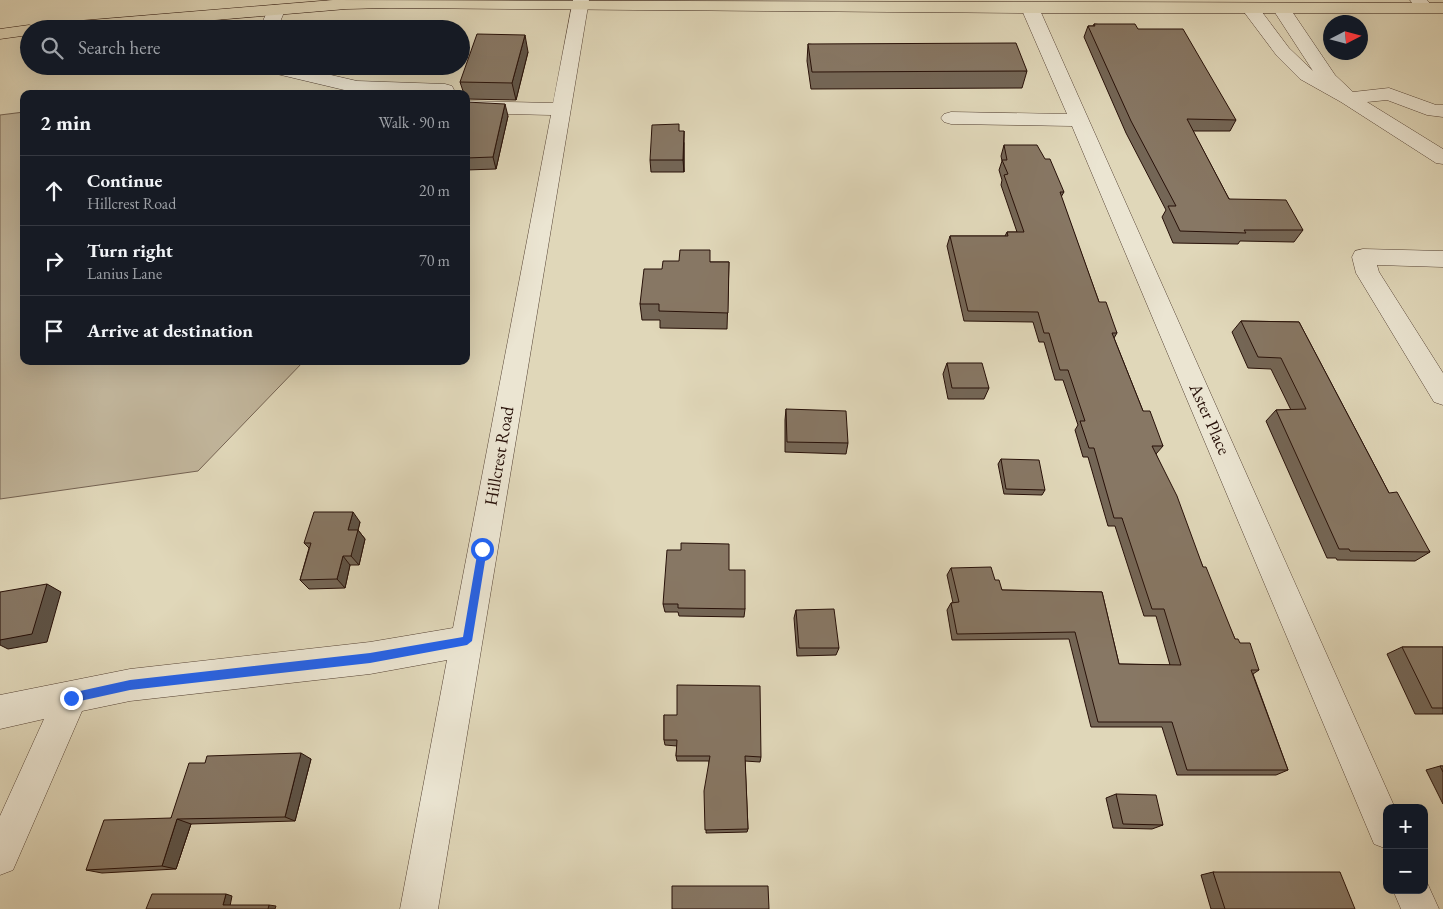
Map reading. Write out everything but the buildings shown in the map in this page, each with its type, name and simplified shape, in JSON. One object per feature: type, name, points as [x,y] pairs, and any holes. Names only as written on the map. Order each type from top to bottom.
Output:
[{"type":"main road","points":[[153,20],[276,10],[344,2],[581,2],[1030,8],[1115,4],[1222,4],[1250,8],[1422,4],[1443,8]]},
{"type":"main road","points":[[0,34],[20,31]]},
{"type":"street","name":"Hillcrest Road","points":[[419,909],[581,2]]},
{"type":"street","name":"Aster Place","points":[[1030,8],[1383,823]]},
{"type":"street","points":[[1250,8],[1283,52],[1307,75],[1348,98],[1443,158]]},
{"type":"street","points":[[1281,8],[1328,79],[1348,98],[1389,94],[1434,110],[1443,111]]},
{"type":"street","points":[[272,20],[276,10]]},
{"type":"street","points":[[306,75],[357,87],[444,90]]},
{"type":"street","points":[[470,107],[561,109]]},
{"type":"street","points":[[951,118],[1079,120]]},
{"type":"street","points":[[1440,263],[1363,257],[1368,273],[1443,395]]},
{"type":"street","points":[[0,712],[130,685],[370,658],[467,641]]},
{"type":"street","points":[[0,857],[71,698]]},
{"type":"street","points":[[1414,894],[1420,909]]},
{"type":"shaded area","points":[[20,112],[20,365],[300,365],[198,471],[0,499],[0,115]]},
{"type":"route","points":[[71,698],[130,685],[370,658],[467,641],[482,549]]}]
